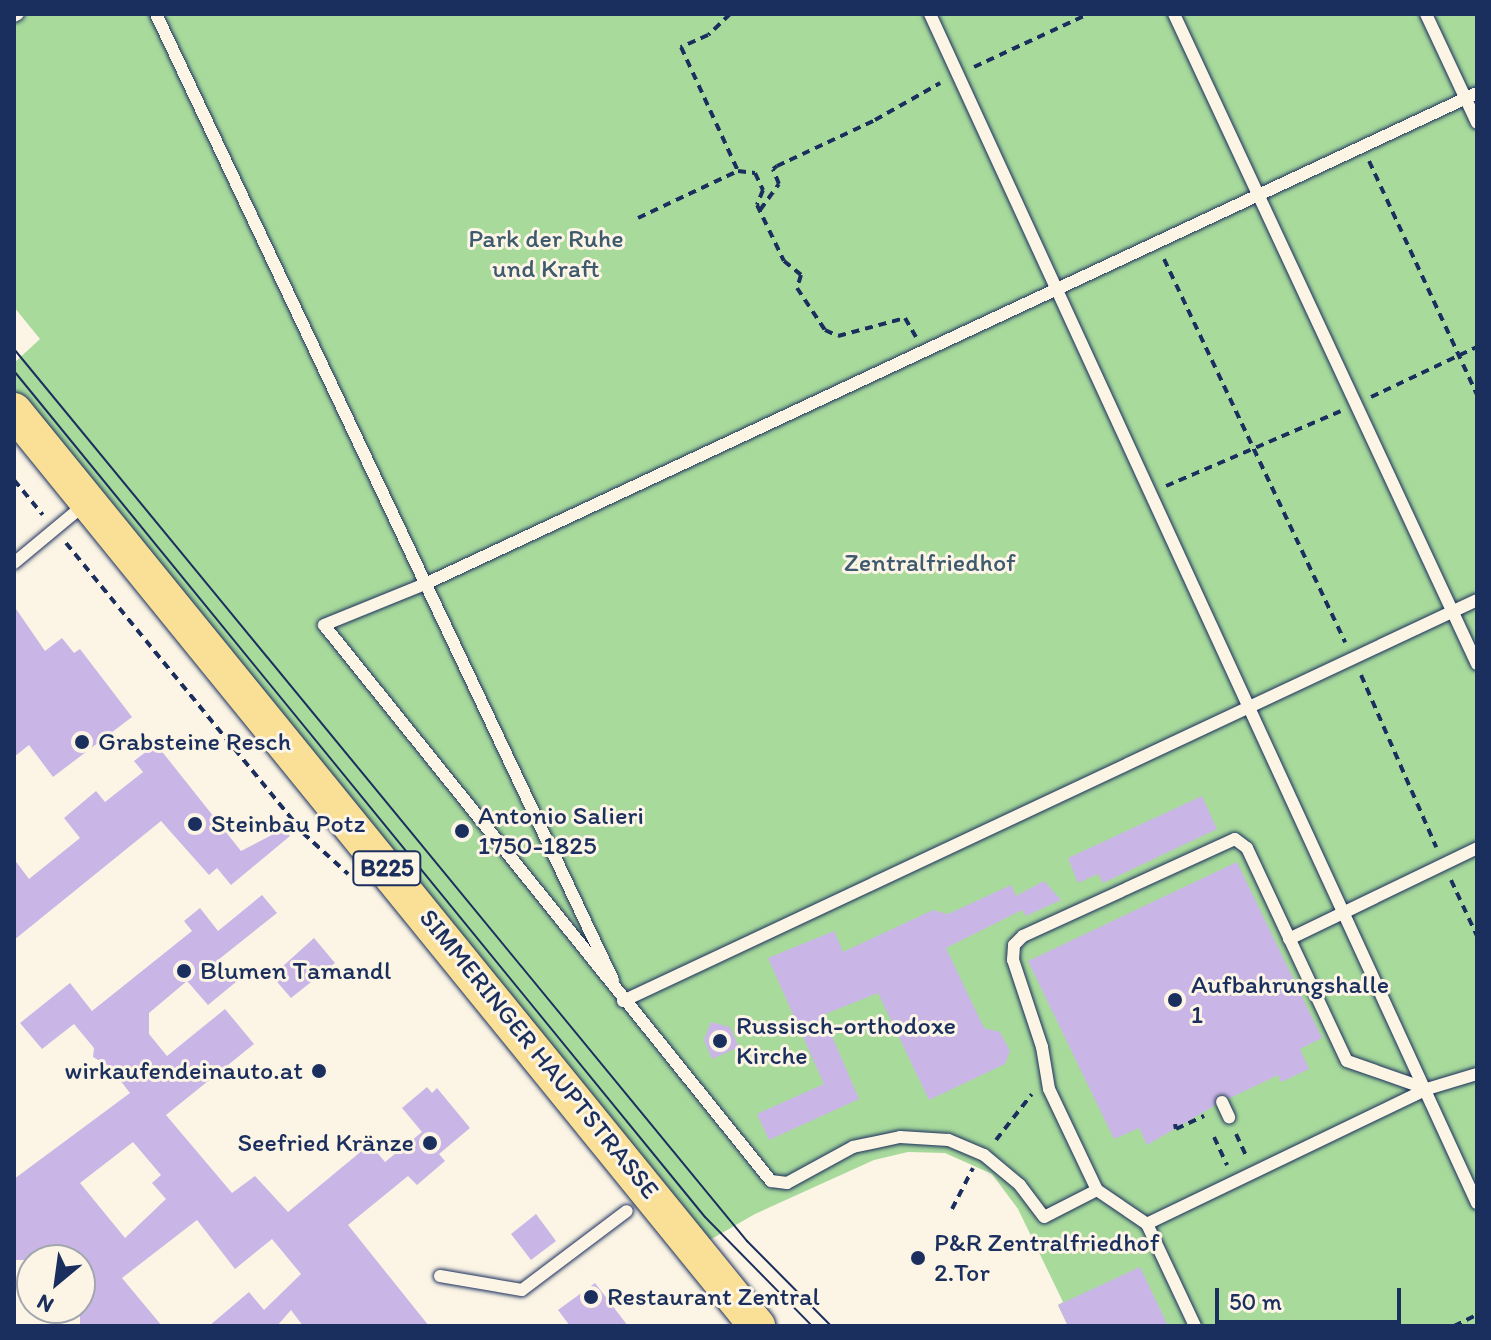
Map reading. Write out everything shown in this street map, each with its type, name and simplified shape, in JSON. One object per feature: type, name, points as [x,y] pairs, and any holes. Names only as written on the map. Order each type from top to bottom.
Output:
[{"type":"main road","name":"SIMMERINGER HAUPTSTRASSE","points":[[14,411],[757,1326]]},
{"type":"lane","points":[[156,14],[623,1001]]},
{"type":"lane","points":[[930,14],[1477,1203]]},
{"type":"lane","points":[[1174,14],[1477,664]]},
{"type":"lane","points":[[1426,14],[1471,96],[1477,123]]},
{"type":"lane","points":[[1097,1190],[1044,1217],[1020,1185],[984,1155],[948,1140],[900,1137],[853,1147],[787,1183],[771,1181],[623,1001],[324,625],[425,584],[1471,96]]},
{"type":"lane","points":[[14,563],[88,501]]},
{"type":"lane","points":[[623,1001],[1352,656],[1477,600]]},
{"type":"lane","points":[[1195,1326],[1147,1224],[1097,1190],[1049,1089],[1042,1047],[1013,960],[1014,945],[1023,936],[1235,839],[1247,848],[1347,1061],[1427,1089]]},
{"type":"lane","points":[[1289,939],[1477,848]]},
{"type":"lane","points":[[1147,1224],[1427,1089],[1477,1074]]},
{"type":"lane","points":[[1222,1102],[1231,1123]]},
{"type":"lane","points":[[440,1276],[522,1290],[627,1211]]},
{"type":"path","points":[[730,14],[708,35],[681,47],[738,171]]},
{"type":"path","points":[[760,210],[779,184],[773,169],[777,166],[875,120],[888,109],[928,88],[1088,14]]},
{"type":"path","points":[[1362,146],[1477,395]]},
{"type":"path","points":[[638,218],[738,171],[755,173],[763,190],[760,210],[784,261],[801,275],[797,288],[825,330],[848,335],[905,318],[923,353]]},
{"type":"path","points":[[1156,242],[1352,656],[1477,936]]},
{"type":"path","points":[[1147,485],[1174,486],[1477,347]]},
{"type":"path","points":[[14,480],[303,833],[350,876]]},
{"type":"path","points":[[952,1209],[984,1155],[1030,1094],[1049,1089]]},
{"type":"path","points":[[1175,1124],[1176,1129],[1204,1116]]},
{"type":"path","points":[[1231,1123],[1244,1151]]},
{"type":"path","points":[[1214,1137],[1235,1182]]},
{"type":"path","points":[[1454,1326],[1477,1315]]},
{"type":"green space","name":"Zentralfriedhof","points":[[14,14],[1477,14],[1477,1326],[1068,1326],[1058,1305],[1063,1302],[1018,1209],[992,1174],[945,1153],[908,1152],[874,1160],[755,1214],[708,1241],[14,390],[14,363],[40,339],[14,307]]},
{"type":"building","points":[[14,606],[45,651],[62,638],[74,653],[80,649],[132,717],[53,777],[29,745],[14,757]]},
{"type":"building","points":[[156,744],[241,851],[285,828],[290,836],[231,885],[217,868],[209,875],[161,821],[14,940],[14,859],[29,879],[80,838],[64,818],[96,791],[105,802],[143,772],[134,761]]},
{"type":"building","points":[[1202,796],[1217,829],[1103,883],[1098,874],[1078,883],[1068,858]]},
{"type":"building","name":"Aufbahrungshalle 1","points":[[1237,862],[1322,1038],[1300,1049],[1309,1069],[1281,1082],[1278,1075],[1230,1098],[1219,1094],[1214,1106],[1147,1145],[1139,1128],[1114,1139],[1028,961]]},
{"type":"building","points":[[1044,881],[1061,900],[1026,916],[1022,910],[946,948],[984,1028],[1000,1032],[1010,1051],[1005,1064],[929,1100],[878,993],[823,1015],[859,1099],[769,1140],[757,1114],[824,1084],[768,958],[834,931],[843,952],[933,910],[948,914],[1011,885],[1016,896]]},
{"type":"building","points":[[262,895],[277,913],[218,960],[236,982],[208,1005],[187,981],[149,1013],[149,1034],[167,1056],[225,1009],[254,1044],[166,1115],[232,1193],[255,1176],[288,1212],[370,1144],[385,1162],[422,1132],[402,1108],[427,1087],[432,1093],[437,1088],[470,1128],[439,1154],[445,1161],[417,1185],[408,1176],[348,1225],[429,1326],[303,1326],[291,1310],[277,1326],[209,1326],[249,1292],[264,1310],[301,1274],[272,1239],[235,1269],[197,1220],[122,1278],[162,1326],[80,1326],[96,1324],[96,1244],[16,1244],[14,1260],[14,1179],[130,1093],[109,1066],[93,1057],[94,1048],[74,1024],[42,1049],[20,1023],[70,983],[92,1011],[192,931],[184,921],[200,908],[218,931]],"holes":[[[133,1142],[161,1175],[152,1183],[166,1199],[125,1238],[80,1183]]]},
{"type":"building","points":[[314,938],[335,963],[291,998],[272,976]]},
{"type":"building","name":"Russisch-orthodoxe Kirche","points":[[711,1022],[730,1027],[739,1047],[712,1059],[704,1040]]},
{"type":"building","points":[[536,1214],[556,1241],[531,1260],[511,1234]]},
{"type":"building","points":[[1140,1267],[1168,1326],[1068,1326],[1058,1305]]},
{"type":"building","name":"Restaurant Zentral","points":[[595,1283],[628,1326],[570,1326],[558,1310]]},
{"type":"tram line","points":[[14,349],[747,1241],[831,1326]]},
{"type":"tram line","points":[[14,371],[705,1217],[812,1326]]},
{"type":"place","name":"Grabsteine Resch","points":[[82,742]]},
{"type":"place","name":"Steinbau Potz","points":[[195,824]]},
{"type":"place","name":"Antonio Salieri 1750-1825","points":[[462,831]]},
{"type":"place","name":"Blumen Tamandl","points":[[184,971]]},
{"type":"place","name":"Aufbahrungshalle 1","points":[[1175,1000]]},
{"type":"place","name":"Russisch-orthodoxe Kirche","points":[[720,1041]]},
{"type":"place","name":"wirkaufendeinauto.at","points":[[319,1071]]},
{"type":"place","name":"Seefried Kränze","points":[[430,1143]]},
{"type":"place","name":"P&R Zentralfriedhof 2.Tor","points":[[918,1258]]},
{"type":"place","name":"Restaurant Zentral","points":[[591,1297]]},
{"type":"park label","name":"Park der Ruhe und Kraft","points":[[546,254]]}]
